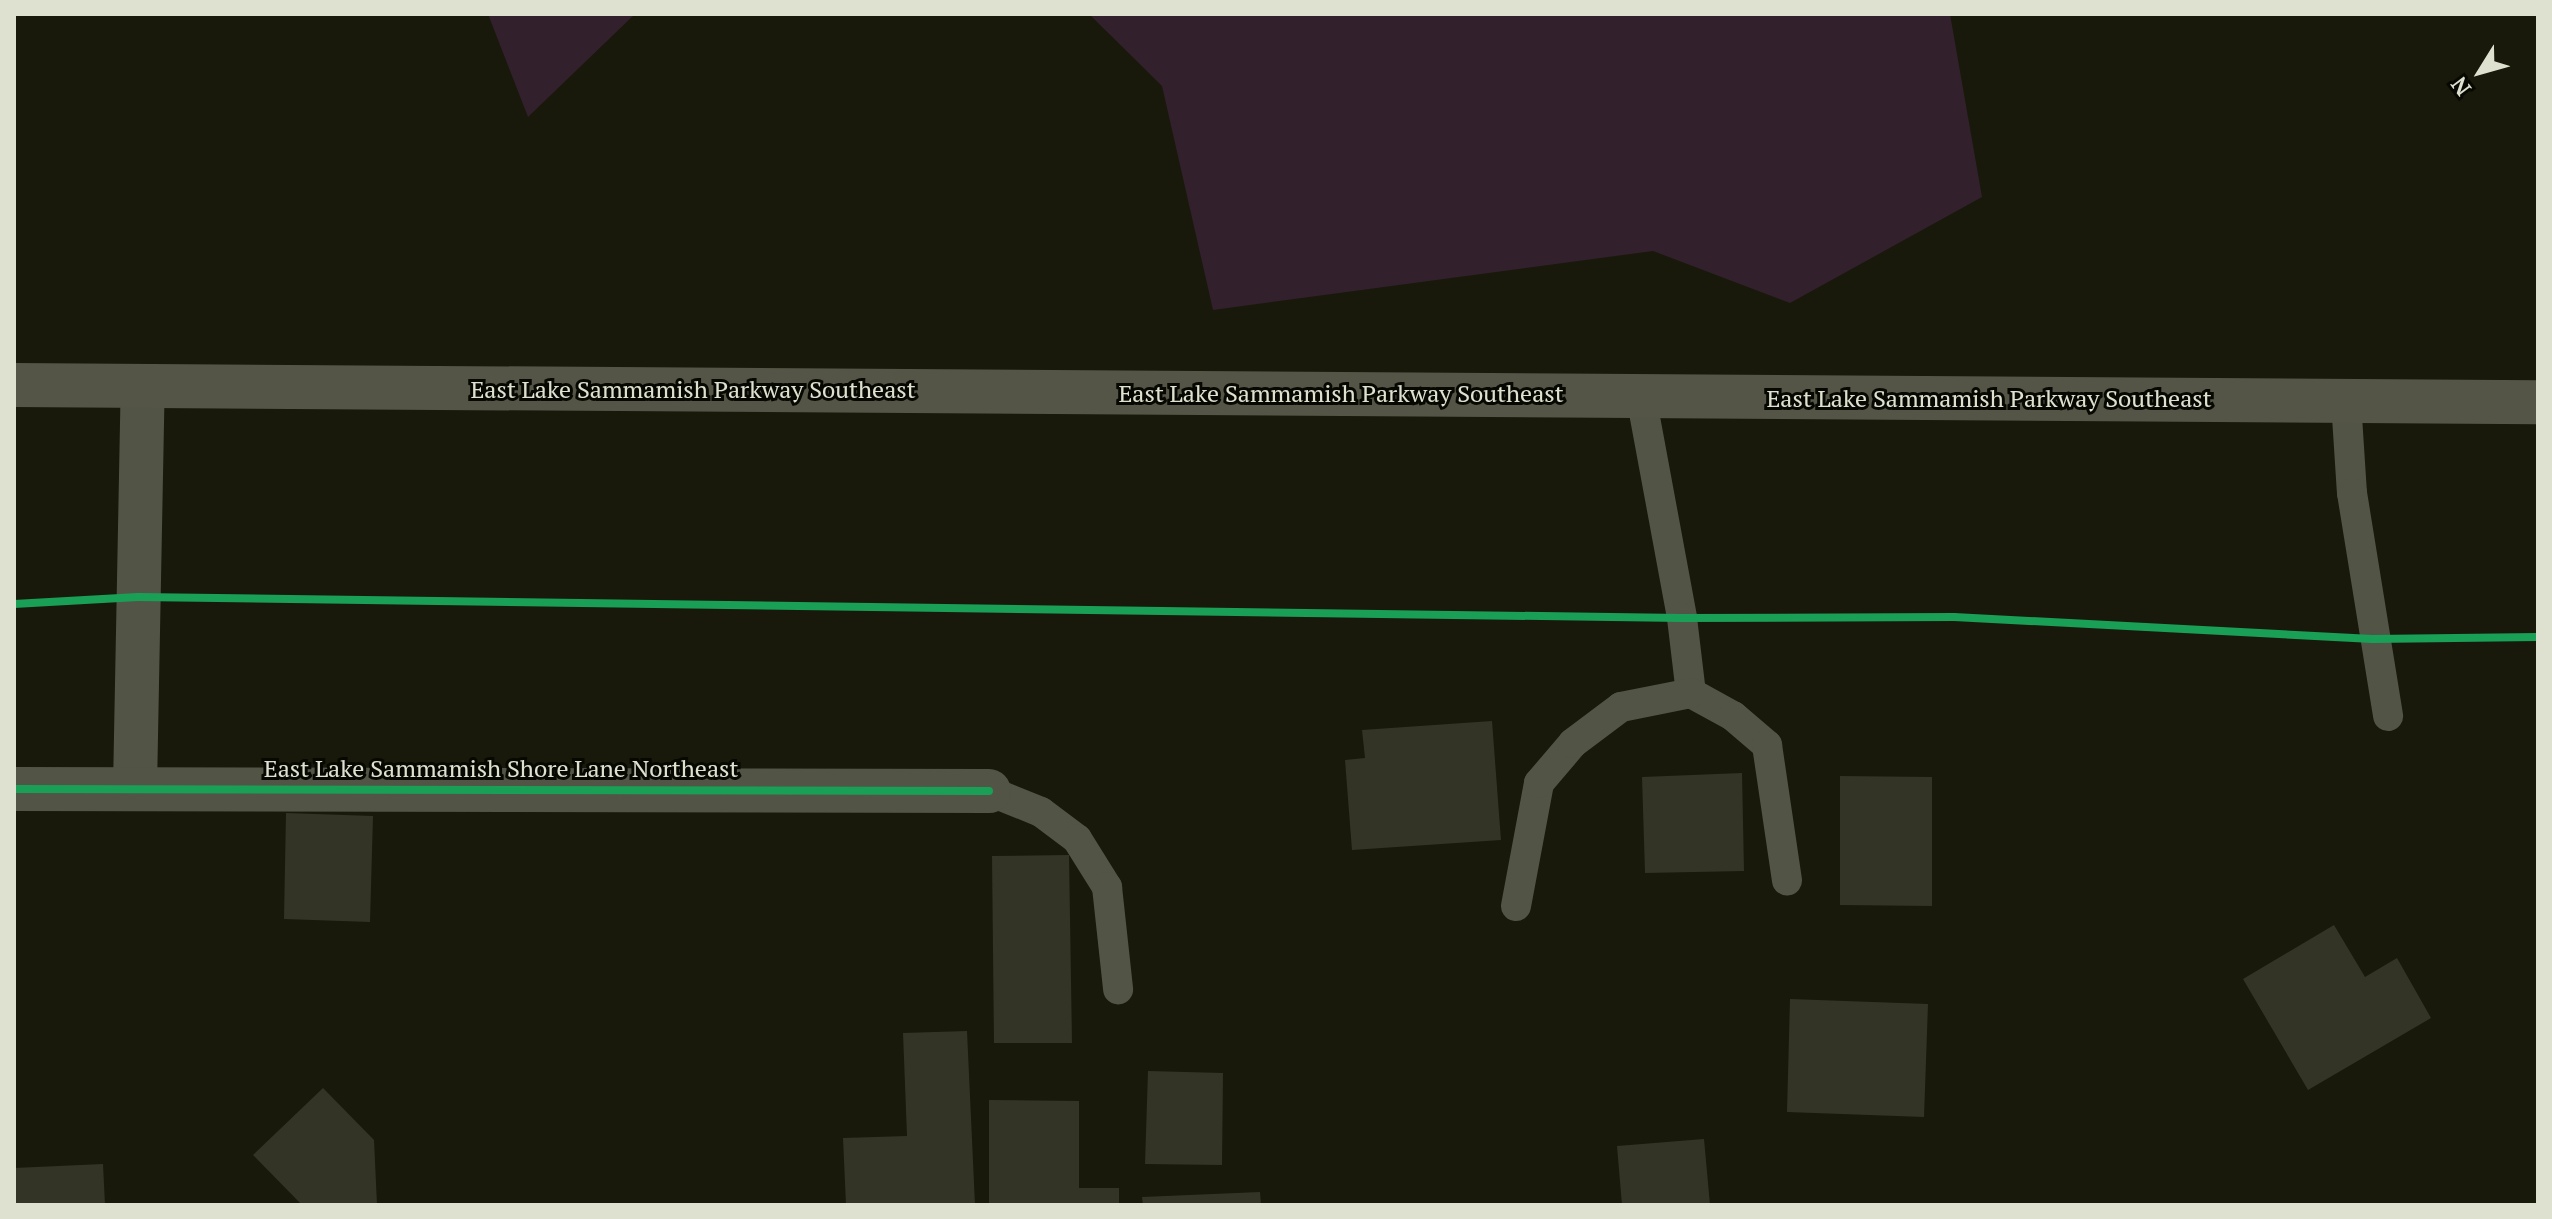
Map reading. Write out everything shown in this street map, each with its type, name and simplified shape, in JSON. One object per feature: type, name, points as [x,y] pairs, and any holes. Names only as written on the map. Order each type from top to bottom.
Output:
[{"type":"main road","name":"East Lake Sammamish Parkway Southeast","points":[[14,385],[2538,402]]},
{"type":"street","points":[[135,788],[143,387]]},
{"type":"street","name":"East Lake Sammamish Shore Lane Northeast","points":[[14,789],[989,791]]},
{"type":"lane","points":[[1641,396],[1682,618],[1691,693]]},
{"type":"lane","points":[[2346,401],[2352,493],[2388,716]]},
{"type":"lane","points":[[1516,906],[1539,783],[1573,743],[1621,707],[1691,693],[1733,716],[1767,745],[1787,881]]},
{"type":"lane","points":[[989,791],[1041,812],[1077,839],[1107,887],[1118,989]]},
{"type":"shaded area","points":[[488,14],[635,14],[528,117]]},
{"type":"shaded area","points":[[1089,14],[1950,14],[1982,197],[1790,303],[1653,251],[1213,310],[1162,86]]},
{"type":"building","points":[[1492,721],[1501,840],[1352,850],[1345,760],[1365,758],[1362,730]]},
{"type":"building","points":[[1742,773],[1744,871],[1645,873],[1642,777]]},
{"type":"building","points":[[1840,776],[1932,777],[1932,906],[1840,905]]},
{"type":"building","points":[[286,813],[373,816],[370,922],[284,919]]},
{"type":"building","points":[[1069,855],[1072,1043],[994,1043],[992,856]]},
{"type":"building","points":[[2334,925],[2365,977],[2397,958],[2431,1018],[2308,1090],[2243,979]]},
{"type":"building","points":[[1790,999],[1928,1004],[1924,1117],[1787,1112]]},
{"type":"building","points":[[967,1031],[975,1205],[846,1205],[843,1138],[907,1136],[903,1033]]},
{"type":"building","points":[[1148,1071],[1223,1073],[1222,1165],[1145,1164]]},
{"type":"building","points":[[323,1088],[374,1140],[377,1205],[302,1205],[253,1155]]},
{"type":"building","points":[[989,1100],[1079,1101],[1079,1188],[1119,1188],[1119,1205],[989,1205]]},
{"type":"building","points":[[1704,1139],[1710,1205],[1622,1205],[1617,1146]]},
{"type":"building","points":[[103,1164],[105,1205],[14,1205],[14,1168]]},
{"type":"building","points":[[1260,1192],[1261,1205],[1143,1205],[1142,1197]]},
{"type":"cycle path","points":[[14,604],[138,597],[1682,618],[1954,617],[2372,639],[2538,637]]},
{"type":"cycle path","points":[[14,789],[989,791]]}]
